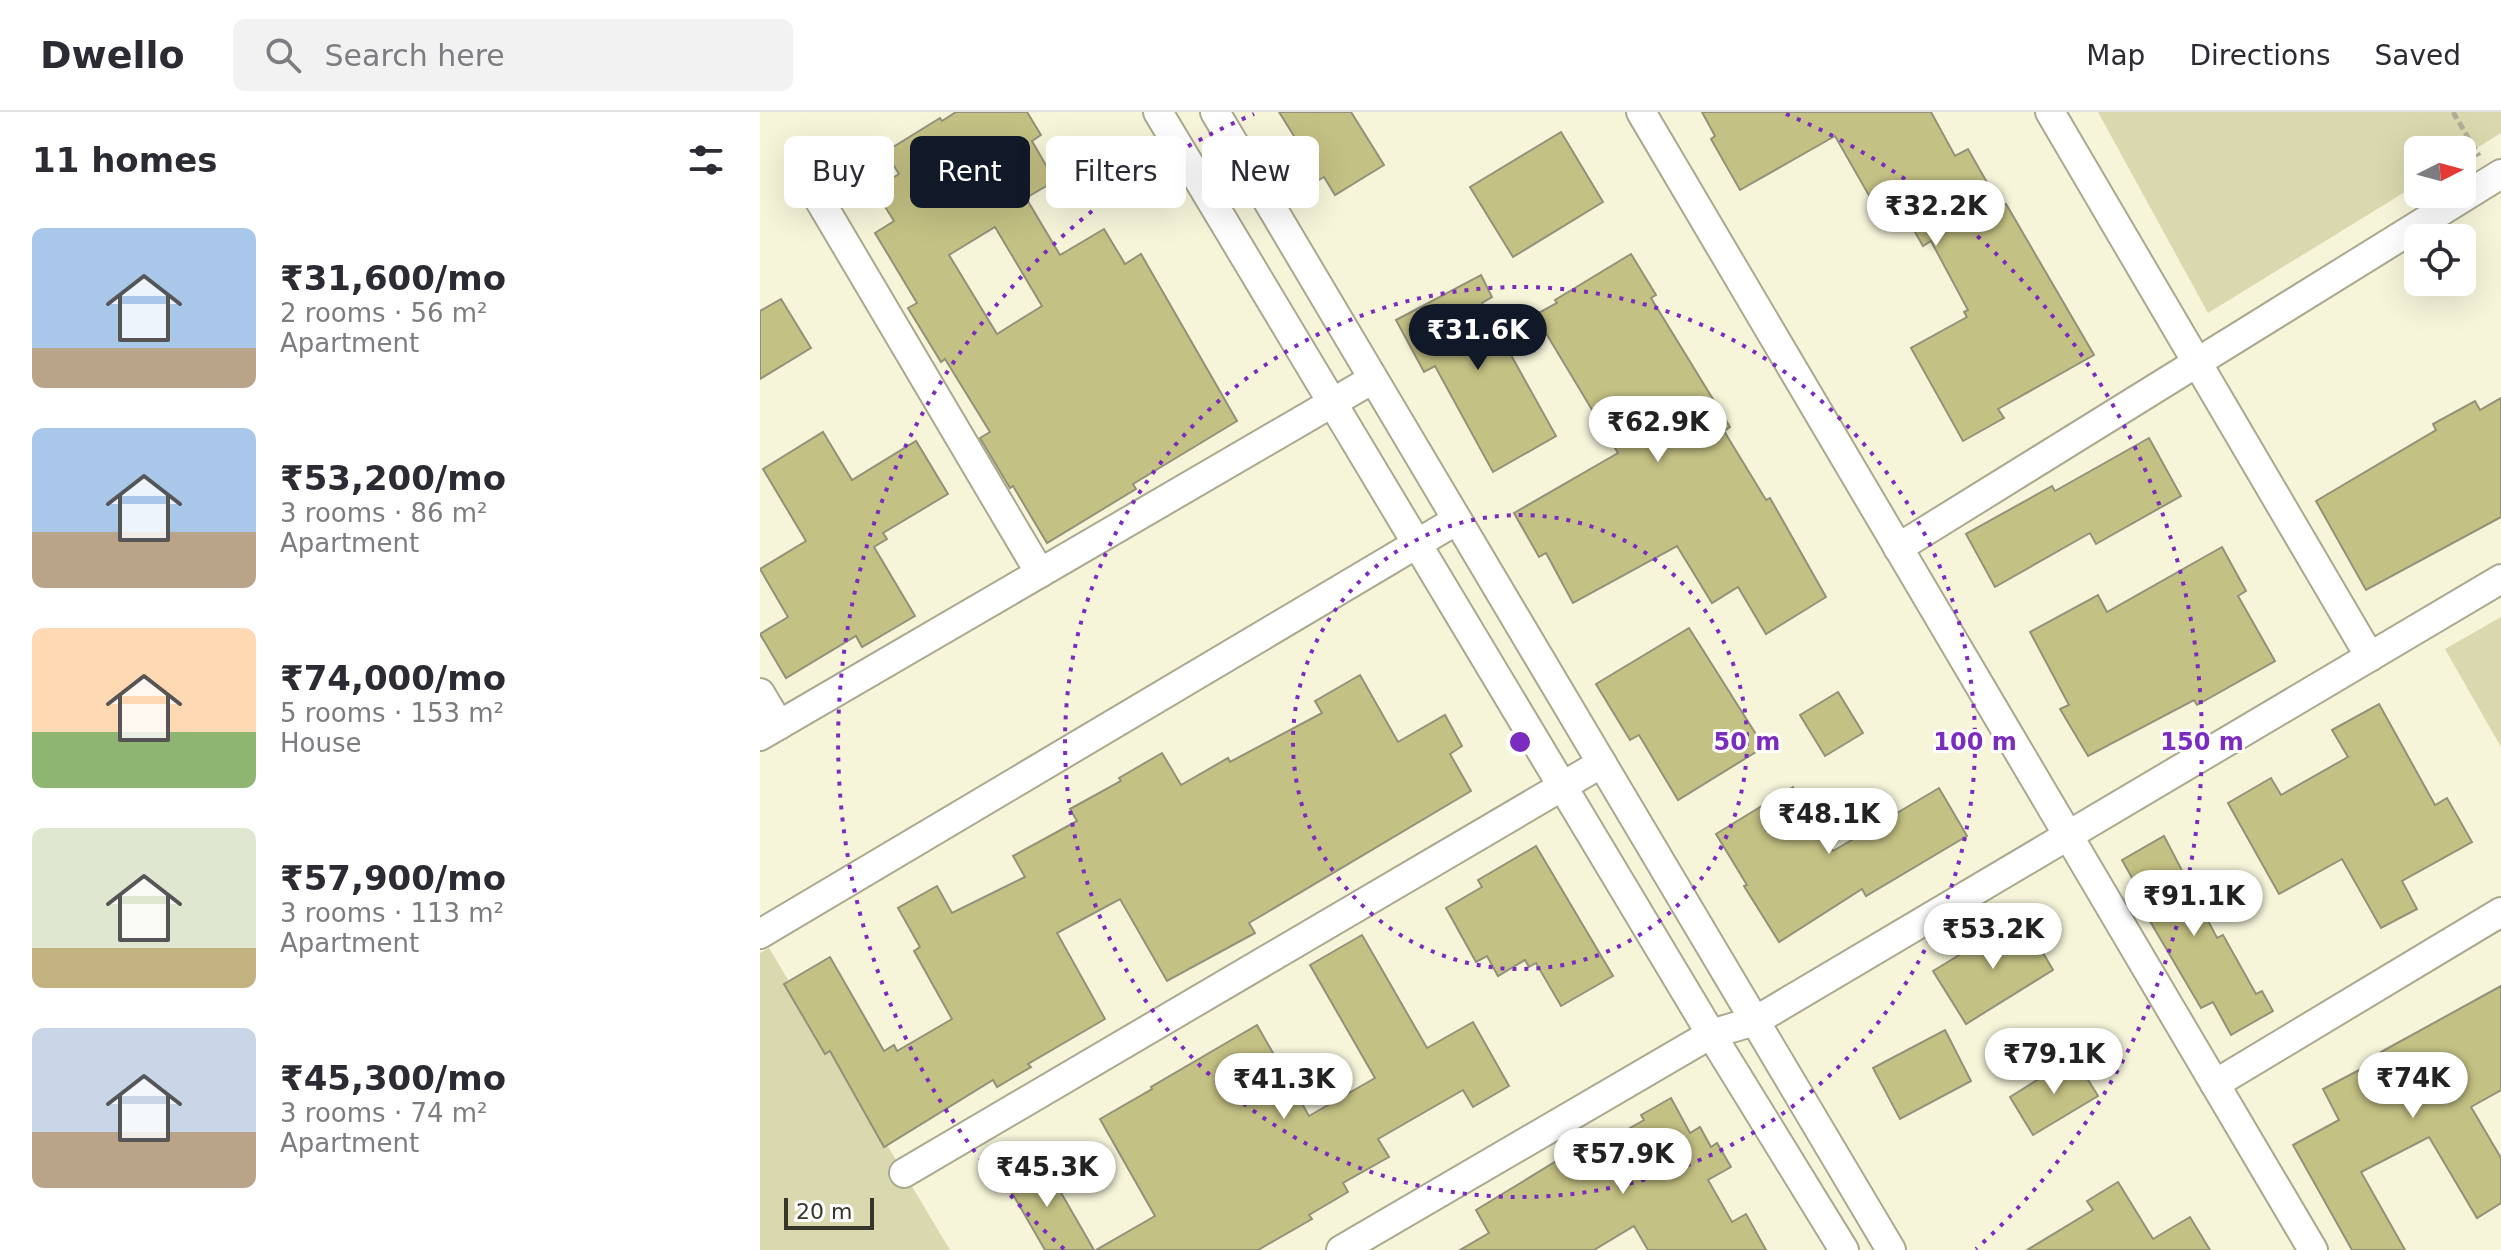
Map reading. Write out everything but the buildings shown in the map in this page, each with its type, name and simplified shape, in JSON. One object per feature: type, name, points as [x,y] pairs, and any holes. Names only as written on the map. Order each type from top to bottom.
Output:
[{"type":"street","points":[[1158,112],[1844,1250]]},
{"type":"street","points":[[1215,112],[1891,1250]]},
{"type":"street","points":[[1641,112],[2313,1250]]},
{"type":"street","points":[[2050,112],[2370,657]]},
{"type":"street","points":[[1898,548],[2197,362],[2498,182]]},
{"type":"street","points":[[824,208],[1040,573]]},
{"type":"street","points":[[760,693],[770,730],[1373,379]]},
{"type":"street","points":[[760,934],[1457,520]]},
{"type":"street","points":[[1341,1250],[1711,1034],[1755,1021],[2501,579]]},
{"type":"street","points":[[904,1173],[1602,763]]},
{"type":"street","points":[[2215,1084],[2501,912]]},
{"type":"path","points":[[2453,112],[2498,182]]},
{"type":"green space","points":[[2098,112],[2501,112],[2501,133],[2476,148],[2476,136],[2404,136],[2404,193],[2208,313]]},
{"type":"green space","points":[[2501,617],[2501,747],[2445,649]]},
{"type":"green space","points":[[769,948],[950,1250],[760,1250],[760,953]]}]
